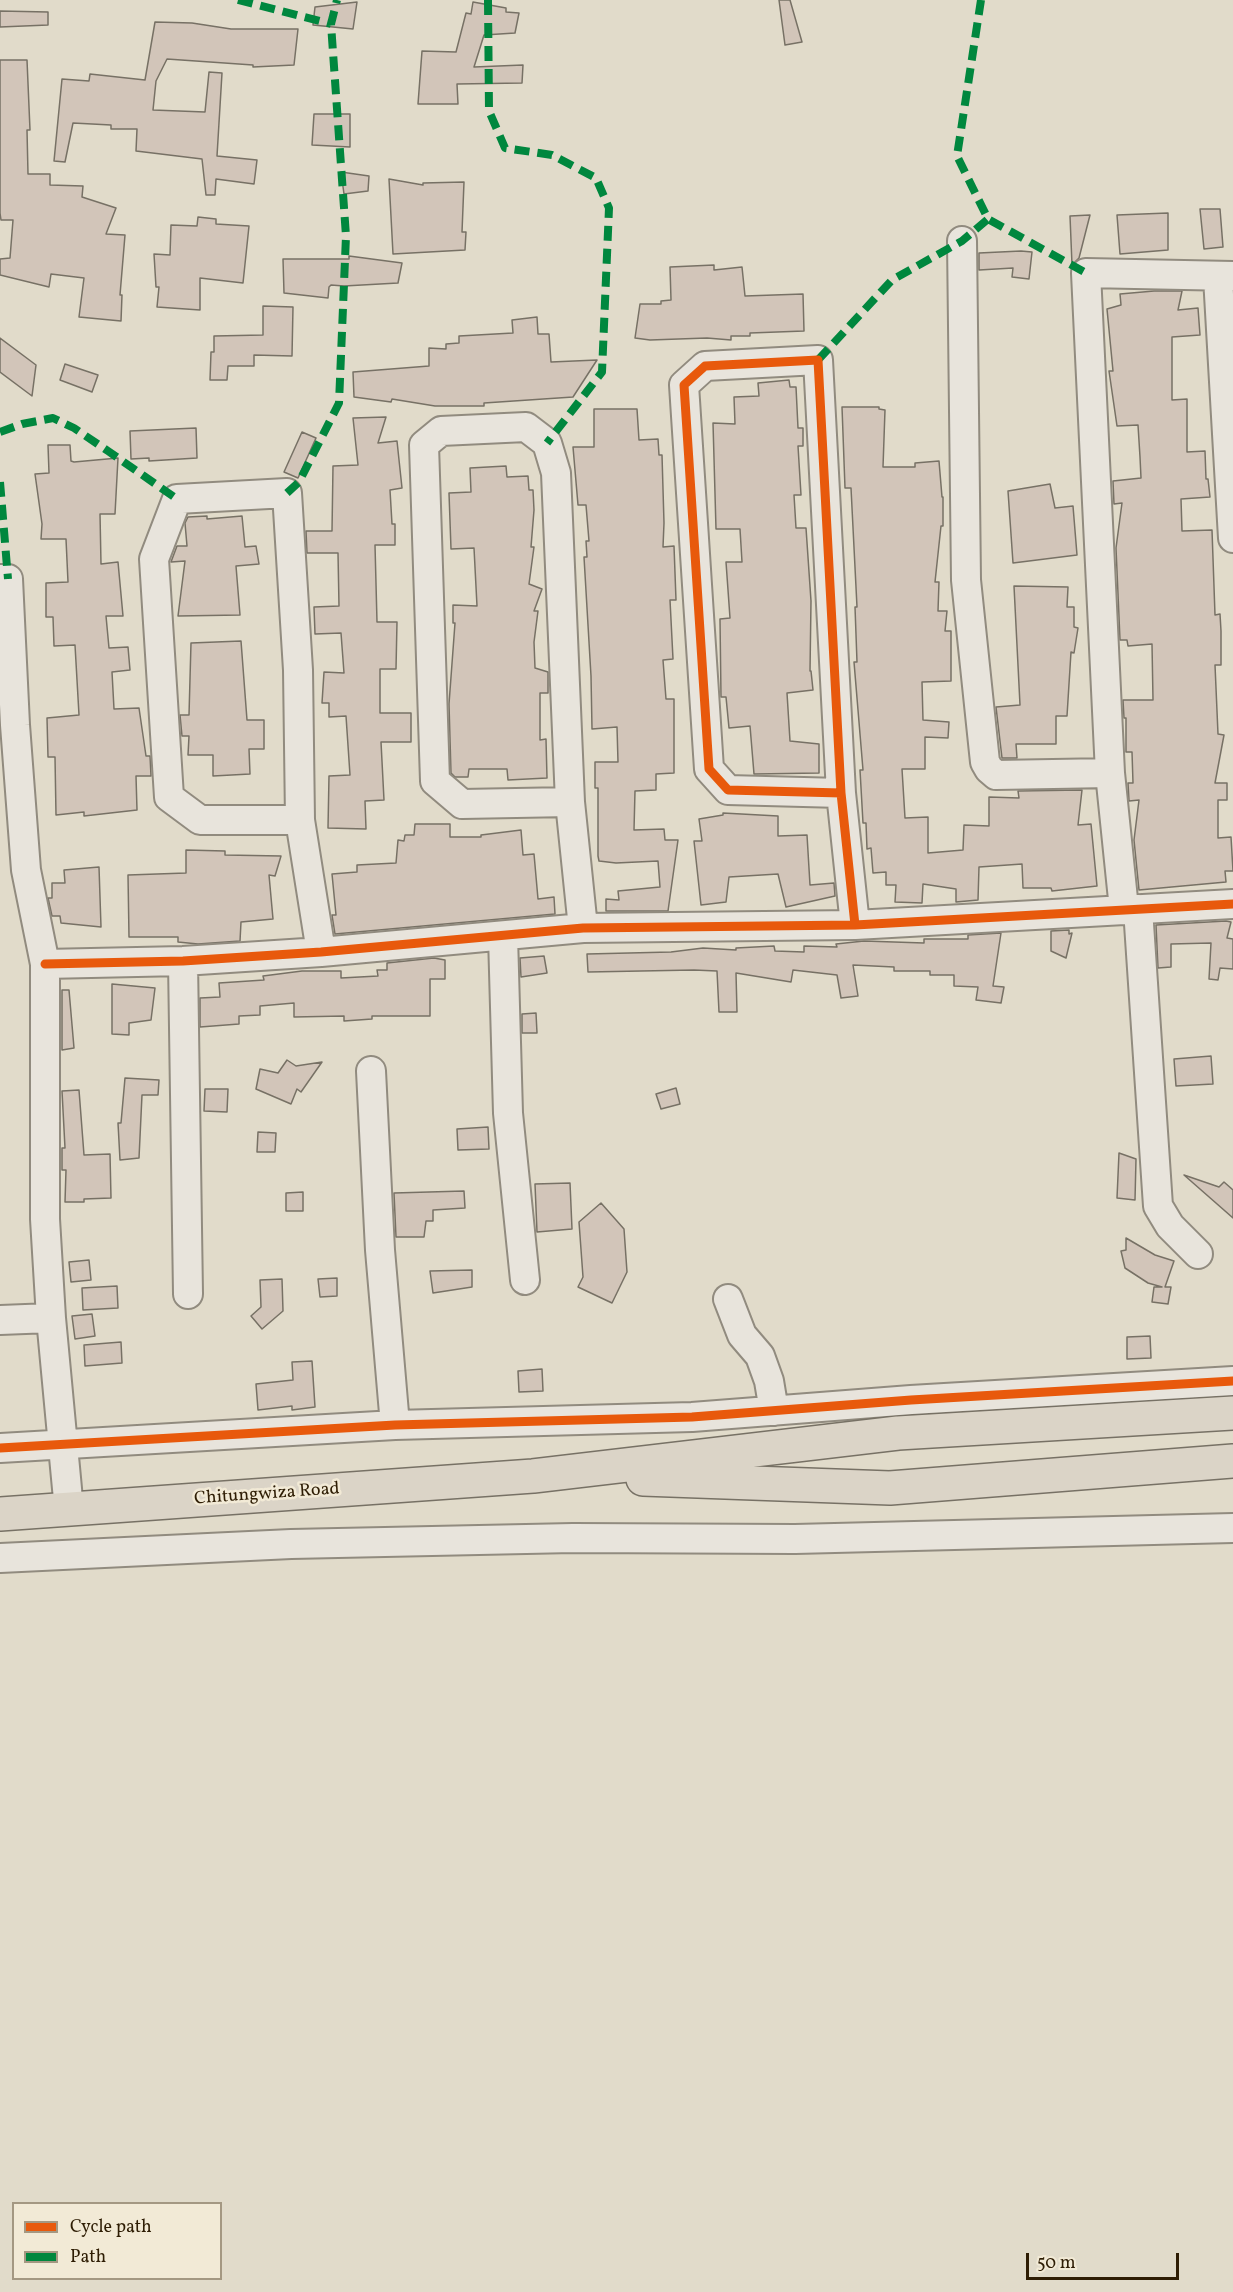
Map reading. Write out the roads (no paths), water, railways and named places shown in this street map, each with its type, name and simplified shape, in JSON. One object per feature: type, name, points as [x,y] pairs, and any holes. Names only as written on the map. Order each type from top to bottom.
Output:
[{"type":"main road","points":[[533,1476],[898,1433],[1233,1413]]},
{"type":"main road","points":[[533,1476],[890,1488],[1233,1461]]},
{"type":"main road","name":"Chitungwiza Road","points":[[0,1514],[533,1476]]},
{"type":"street","points":[[962,242],[966,580],[985,762],[996,775],[1110,773]]},
{"type":"street","points":[[1198,1254],[1170,1226],[1158,1206],[1131,909],[1110,773],[1086,273],[1225,276],[1233,538]]},
{"type":"street","points":[[841,793],[728,790],[709,769],[684,385],[705,366],[818,360],[841,793],[855,924]]},
{"type":"street","points":[[570,802],[462,804],[435,781],[424,446],[441,431],[526,427],[547,443],[556,473],[570,802],[583,928]]},
{"type":"street","points":[[300,820],[200,820],[169,797],[154,559],[177,499],[287,493],[298,670],[300,820],[321,952]]},
{"type":"street","points":[[0,579],[8,579],[7,726],[26,870],[45,964],[45,1219],[51,1318],[69,1510]]},
{"type":"street","points":[[45,964],[183,961],[321,952],[583,928],[855,924],[1233,904]]},
{"type":"street","points":[[503,936],[508,1113],[525,1280]]},
{"type":"street","points":[[183,961],[188,1294]]},
{"type":"street","points":[[371,1071],[380,1250],[395,1425]]},
{"type":"street","points":[[728,1299],[742,1335],[760,1356],[769,1381],[774,1411]]},
{"type":"street","points":[[0,1320],[51,1318]]},
{"type":"street","points":[[0,1448],[395,1425],[692,1417],[911,1400],[1233,1381]]},
{"type":"street","points":[[0,1558],[303,1544],[573,1538],[795,1539],[1233,1528]]}]
